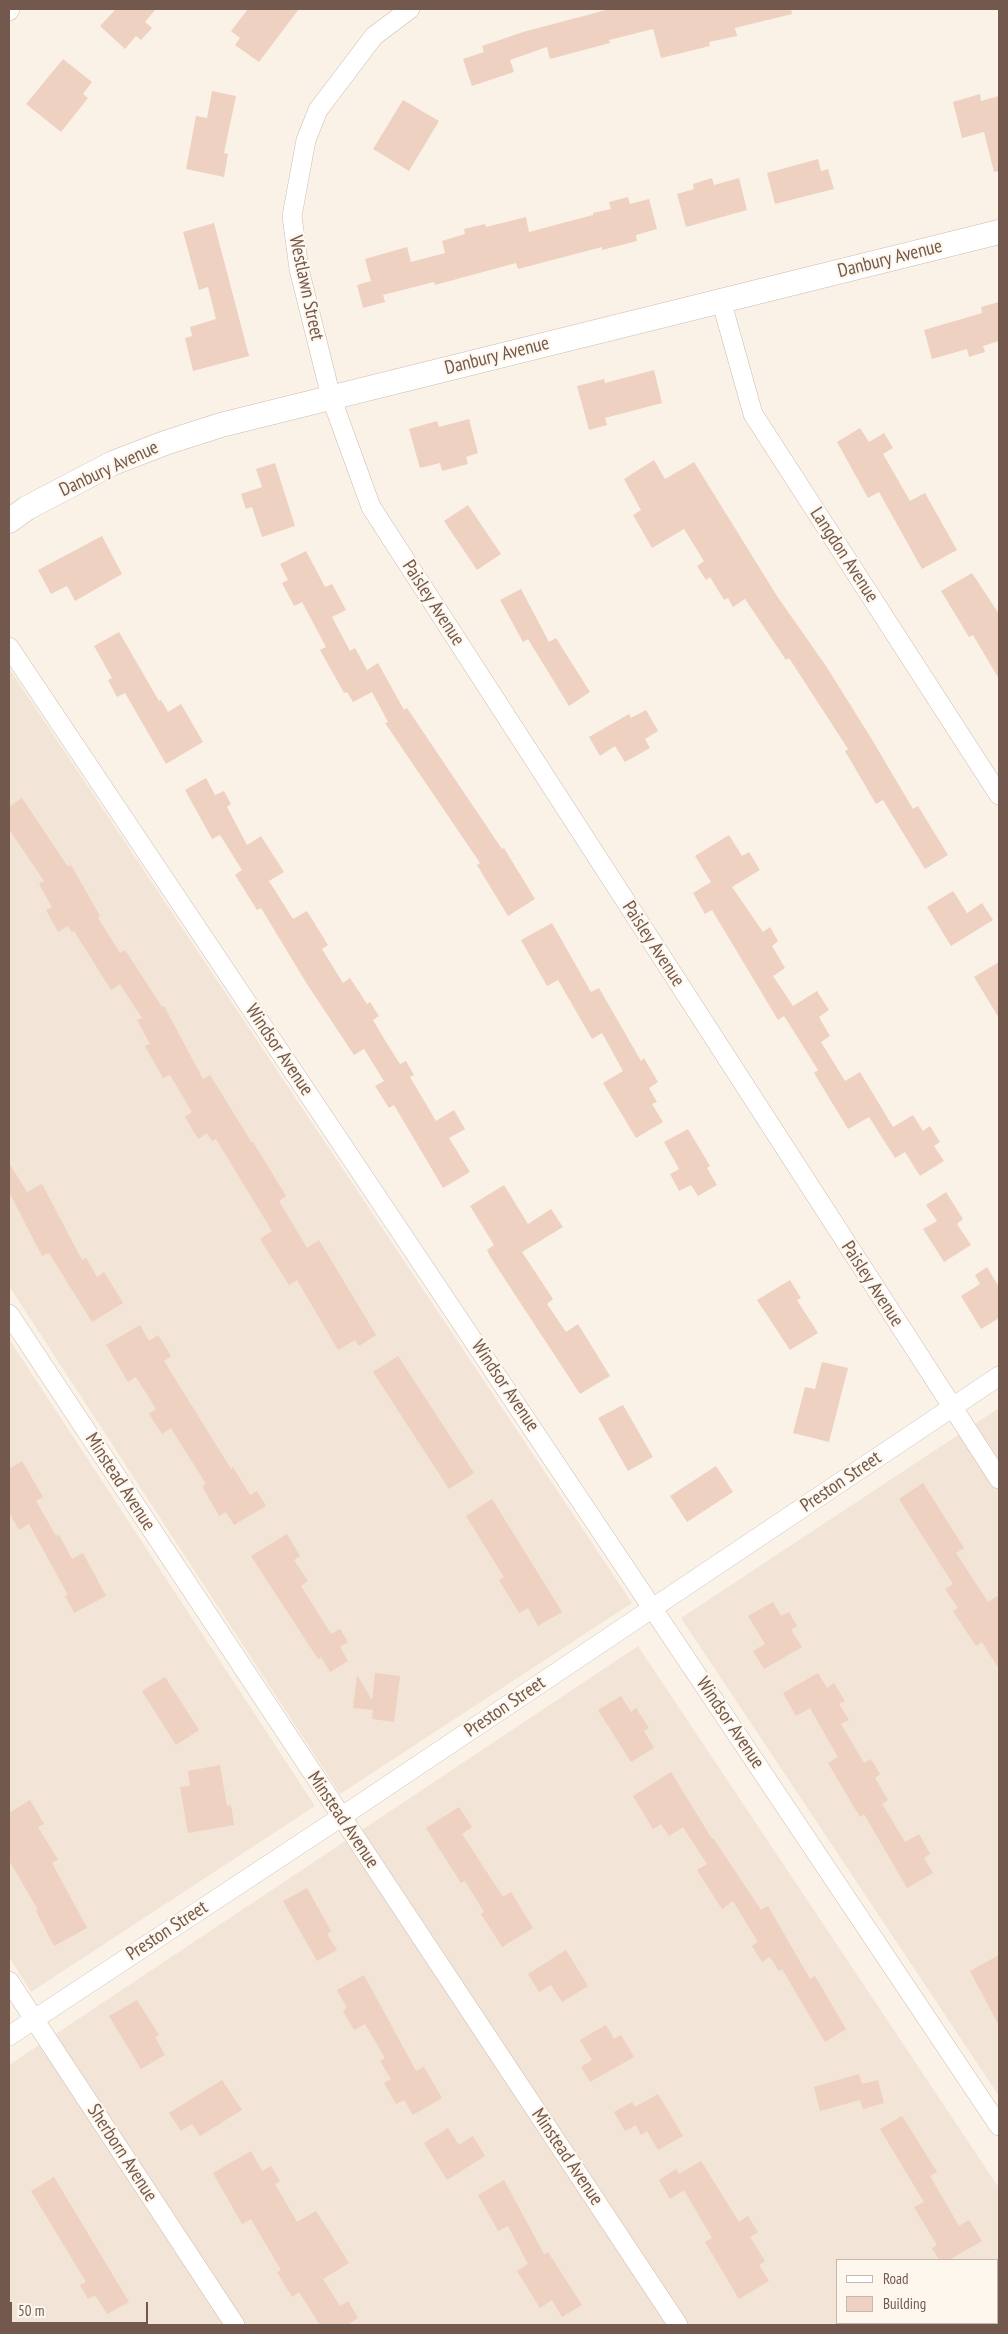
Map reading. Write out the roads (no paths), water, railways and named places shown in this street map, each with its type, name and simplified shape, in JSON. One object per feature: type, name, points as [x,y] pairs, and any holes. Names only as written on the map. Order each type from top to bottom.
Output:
[{"type":"street","name":"Westlawn Street","points":[[331,397],[299,269],[292,216],[306,140],[318,110],[374,36],[410,9]]},
{"type":"street","name":"Danbury Avenue","points":[[9,521],[28,508],[113,463],[165,443],[221,426],[331,397],[999,232]]},
{"type":"street","name":"Langdon Avenue","points":[[720,300],[754,414],[999,795]]},
{"type":"street","name":"Paisley Avenue","points":[[331,397],[371,507],[999,1478]]},
{"type":"street","name":"Windsor Avenue","points":[[9,647],[999,2126]]},
{"type":"street","name":"Minstead Avenue","points":[[9,1314],[678,2325]]},
{"type":"street","name":"Preston Street","points":[[9,2036],[341,1817],[999,1376]]},
{"type":"street","name":"Sherborn Avenue","points":[[9,1980],[235,2325]]}]
